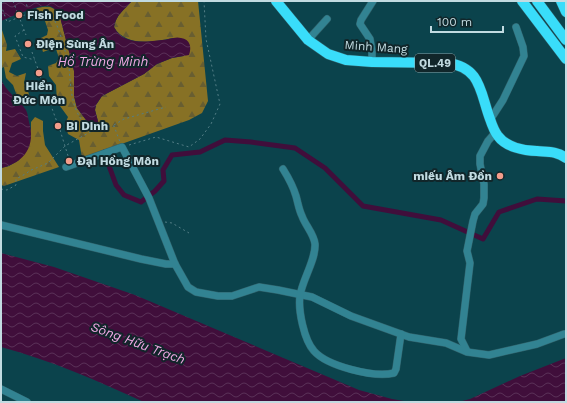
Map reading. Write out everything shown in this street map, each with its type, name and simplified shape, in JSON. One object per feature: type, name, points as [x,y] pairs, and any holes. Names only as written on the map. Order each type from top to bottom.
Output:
[{"type":"highway","name":"Minh Mang","points":[[276,1],[308,40],[328,54],[346,60],[447,64],[466,68],[475,77],[490,120],[498,137],[508,144],[522,149],[553,152],[566,158]]},
{"type":"highway","points":[[517,1],[535,24],[557,47]]},
{"type":"highway","points":[[522,1],[566,59]]},
{"type":"highway","points":[[537,1],[566,40]]},
{"type":"highway","points":[[561,1],[566,12]]},
{"type":"street","points":[[372,62],[370,39],[360,24],[373,1]]},
{"type":"street","points":[[308,40],[327,19]]},
{"type":"street","points":[[490,120],[503,100],[524,56],[523,47],[516,28]]},
{"type":"street","points":[[467,352],[461,339],[470,263],[467,251],[474,217],[483,204],[484,198],[484,184],[479,161],[480,156],[495,132]]},
{"type":"street","points":[[67,164],[122,147],[148,196],[175,264],[188,287],[196,292],[218,296],[232,296],[259,287],[312,297],[350,316],[401,334],[418,339],[446,343],[467,352],[489,355],[537,344],[566,334]]},
{"type":"street","points":[[553,152],[566,151]]},
{"type":"street","points":[[283,169],[296,195],[302,216],[315,244],[314,253],[300,295],[301,319],[309,344],[317,354],[334,363],[354,370],[377,374],[394,374],[401,334]]},
{"type":"street","points":[[1,225],[141,259],[166,264],[175,264]]},
{"type":"street","points":[[1,388],[27,402]]},
{"type":"path","points":[[13,1],[26,35]]},
{"type":"path","points":[[25,1],[30,13]]},
{"type":"path","points":[[114,126],[122,147],[156,137],[189,146],[200,140],[211,124],[220,104],[206,39],[204,1]]},
{"type":"path","points":[[1,5],[7,22],[30,13],[47,11],[54,18],[67,58],[70,89],[74,108],[81,120],[93,131]]},
{"type":"path","points":[[24,30],[15,36],[22,57],[35,60]]},
{"type":"path","points":[[32,52],[38,69]]},
{"type":"path","points":[[40,76],[57,122]]},
{"type":"path","points":[[1,189],[7,190],[16,186],[16,179],[29,171],[48,163],[65,146],[90,132],[104,126],[114,126],[124,119],[166,107]]},
{"type":"path","points":[[60,130],[65,146],[67,164]]},
{"type":"path","points":[[159,222],[172,223],[189,233]]},
{"type":"green space","points":[[132,1],[198,1],[208,101],[202,113],[189,120],[82,158],[79,140],[68,134],[65,124],[68,117],[57,102],[56,85],[49,76],[48,66],[56,63],[59,58],[56,49],[53,44],[51,49],[43,52],[39,39],[47,35],[48,30],[43,15],[33,17],[33,13],[37,8],[51,7],[60,17],[74,71],[74,96],[77,108],[89,124],[99,125],[95,110],[96,105],[102,96],[144,74],[157,64],[172,58],[184,56],[173,38],[140,42],[125,38],[119,33],[114,27],[115,23],[121,13]]},
{"type":"green space","points":[[2,30],[7,45],[6,51],[15,49],[21,59],[12,63],[9,72],[17,76],[26,73],[24,83],[31,101],[28,103],[18,99],[13,85],[6,78],[4,67],[1,68]]},
{"type":"green space","points":[[35,117],[43,121],[45,145],[59,167],[4,186],[1,185],[1,168],[9,166],[19,160],[31,129],[31,122]]},
{"type":"water","name":"Hồ Trừng Minh","points":[[8,1],[132,1],[121,13],[115,23],[114,27],[118,33],[129,40],[142,42],[164,40],[176,37],[184,39],[190,44],[190,52],[189,55],[172,58],[157,64],[144,74],[102,96],[96,105],[95,110],[99,125],[96,128],[89,124],[77,108],[74,96],[74,71],[60,17],[57,12],[49,6],[45,6],[25,11],[1,21],[1,3]]},
{"type":"water","points":[[1,79],[6,88],[26,110],[31,130],[31,138],[27,152],[22,157],[9,166],[1,168]]},
{"type":"water","name":"Sông Hữu Trạch","points":[[1,253],[54,267],[135,295],[359,390],[392,399],[410,402],[144,402],[56,365],[1,347]]},
{"type":"water","points":[[566,358],[566,402],[458,402],[470,399],[520,376]]},
{"type":"waterway","points":[[104,152],[116,185],[124,195],[141,202],[155,191],[164,181],[163,170],[172,155],[200,152],[225,140],[295,148],[325,168],[363,206],[441,220],[483,239],[499,212],[537,199],[566,201]]},
{"type":"place","name":"Fish Food","points":[[19,15]]},
{"type":"place","name":"Điện Sùng Ân","points":[[28,44]]},
{"type":"place","name":"Hiển Đức Môn","points":[[39,73]]},
{"type":"place","name":"Bi Dinh","points":[[58,126]]},
{"type":"place","name":"Đại Hồng Môn","points":[[69,161]]},
{"type":"place","name":"miếu Âm Đồn","points":[[500,176]]}]
